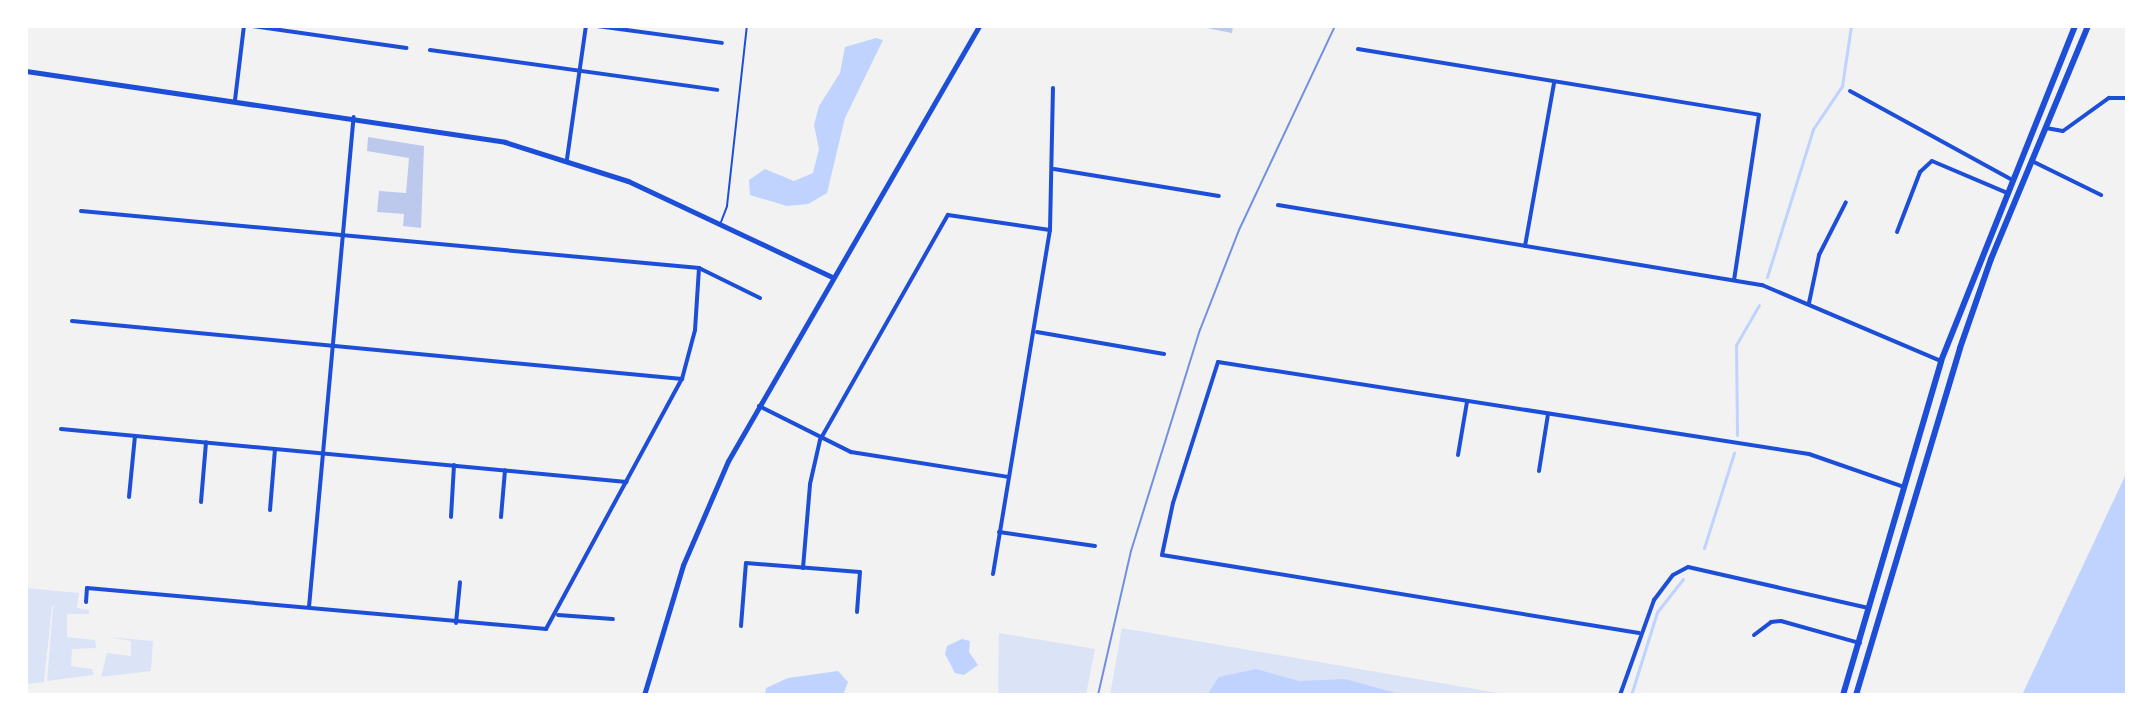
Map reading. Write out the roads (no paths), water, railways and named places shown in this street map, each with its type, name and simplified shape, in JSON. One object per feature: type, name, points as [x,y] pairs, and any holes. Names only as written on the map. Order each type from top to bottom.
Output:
[{"type":"main road","points":[[1843,695],[1861,643],[1941,361],[2005,192],[2075,26]]},
{"type":"main road","points":[[1856,695],[1957,357],[2088,26]]},
{"type":"street","points":[[235,100],[244,26]]},
{"type":"street","points":[[252,26],[406,48]]},
{"type":"street","points":[[567,159],[586,26]]},
{"type":"street","points":[[597,26],[722,43]]},
{"type":"street","points":[[644,695],[683,565],[758,405],[979,26]]},
{"type":"street","points":[[1358,49],[1759,115],[1734,280]]},
{"type":"street","points":[[430,50],[717,90]]},
{"type":"street","points":[[26,71],[459,132],[567,159],[720,223],[832,277]]},
{"type":"street","points":[[1525,246],[1554,83]]},
{"type":"street","points":[[993,574],[1050,230],[1054,169],[1053,88]]},
{"type":"street","points":[[1850,91],[2011,179]]},
{"type":"street","points":[[2046,128],[2063,131],[2109,98],[2127,98]]},
{"type":"street","points":[[309,607],[354,117]]},
{"type":"street","points":[[1897,232],[1920,172],[1932,161],[2005,192]]},
{"type":"street","points":[[2032,161],[2101,195]]},
{"type":"street","points":[[1054,169],[1219,196]]},
{"type":"street","points":[[1809,303],[1819,255],[1846,202]]},
{"type":"street","points":[[1278,205],[1734,280],[1809,303],[1941,361]]},
{"type":"street","points":[[81,211],[699,268],[760,298]]},
{"type":"street","points":[[803,568],[810,484],[820,440],[948,215],[1050,230]]},
{"type":"street","points":[[86,602],[87,588],[540,630],[558,615],[682,379],[695,330],[699,268]]},
{"type":"street","points":[[72,321],[682,379]]},
{"type":"street","points":[[1035,332],[1164,354]]},
{"type":"street","points":[[1639,633],[1162,555],[1173,503],[1218,362],[1809,454],[1904,487]]},
{"type":"street","points":[[1458,455],[1467,402]]},
{"type":"street","points":[[758,405],[820,440],[851,452],[1008,477]]},
{"type":"street","points":[[1539,471],[1548,414]]},
{"type":"street","points":[[61,429],[628,483]]},
{"type":"street","points":[[129,497],[135,436]]},
{"type":"street","points":[[201,502],[206,442]]},
{"type":"street","points":[[270,510],[275,449]]},
{"type":"street","points":[[451,517],[454,465]]},
{"type":"street","points":[[501,517],[505,470]]},
{"type":"street","points":[[999,532],[1095,546]]},
{"type":"street","points":[[741,626],[746,563],[860,572],[857,612]]},
{"type":"street","points":[[1620,695],[1639,633],[1664,586],[1688,567],[1870,609]]},
{"type":"street","points":[[456,623],[460,582]]},
{"type":"street","points":[[558,615],[613,619]]},
{"type":"street","points":[[1754,635],[1771,622],[1781,621],[1861,643]]},
{"type":"lane","points":[[720,223],[727,206],[747,26]]},
{"type":"water","points":[[876,38],[883,40],[845,118],[827,193],[808,204],[787,206],[750,195],[749,180],[765,169],[794,181],[813,173],[819,149],[814,125],[819,106],[840,73],[845,47]]},
{"type":"water","points":[[2127,472],[2127,695],[2022,695]]},
{"type":"water","points":[[962,639],[970,641],[969,652],[978,665],[964,675],[955,673],[945,654],[947,646]]},
{"type":"water","points":[[1256,669],[1299,681],[1345,679],[1403,695],[1207,695],[1219,677]]},
{"type":"water","points":[[838,671],[848,682],[843,695],[765,695],[766,688],[788,678]]},
{"type":"waterway","points":[[1767,277],[1813,129],[1842,86],[1851,26]]},
{"type":"waterway","points":[[1737,435],[1736,345],[1759,305]]},
{"type":"waterway","points":[[1704,548],[1734,453]]},
{"type":"waterway","points":[[1631,695],[1657,612],[1683,579]]},
{"type":"tram line","points":[[1098,695],[1131,551],[1200,330],[1239,230],[1335,26]]}]
